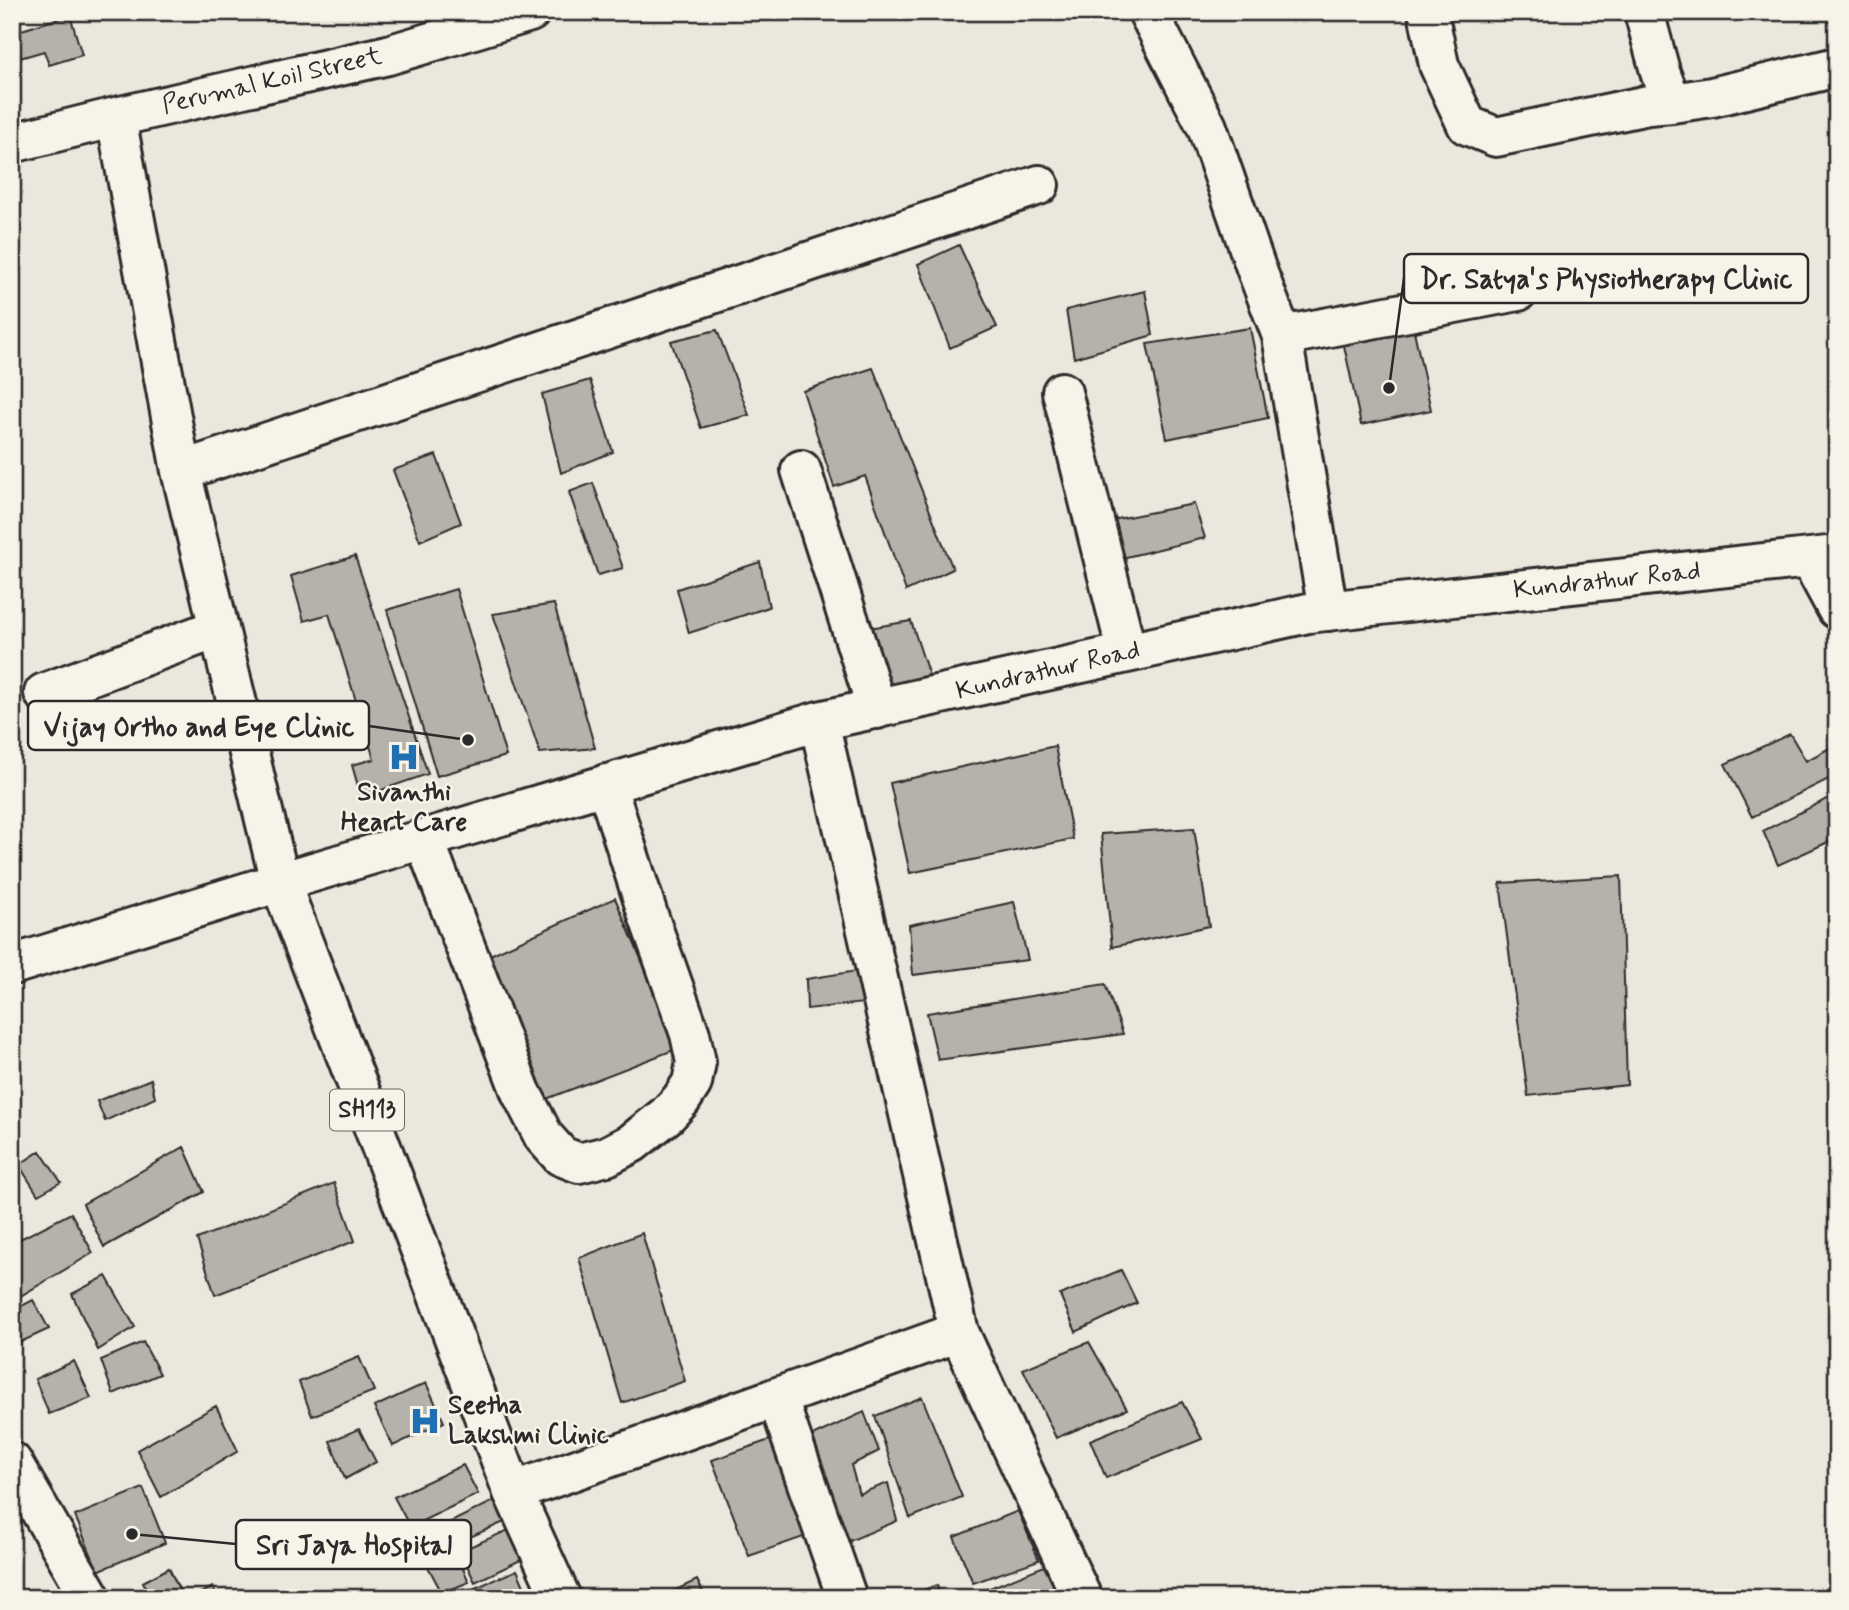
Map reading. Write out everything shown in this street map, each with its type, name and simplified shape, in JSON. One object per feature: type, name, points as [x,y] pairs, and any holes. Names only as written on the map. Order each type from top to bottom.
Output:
[{"type":"street","name":"Perumal Koil Street","points":[[12,143],[388,55],[530,12]]},
{"type":"street","points":[[1148,12],[1208,127],[1282,336],[1328,611]]},
{"type":"street","points":[[1427,12],[1439,65],[1467,125],[1496,137],[1648,105],[1712,97],[1837,67]]},
{"type":"street","points":[[1644,12],[1661,75],[1672,103]]},
{"type":"street","points":[[116,117],[181,471],[280,882]]},
{"type":"street","points":[[181,471],[1039,185]]},
{"type":"street","points":[[1282,336],[1518,290]]},
{"type":"street","points":[[1062,391],[1127,653]]},
{"type":"street","points":[[801,470],[877,709]]},
{"type":"street","points":[[1824,557],[1837,610]]},
{"type":"street","name":"Kundrathur Road","points":[[12,965],[819,721],[1308,613],[1824,557]]},
{"type":"street","points":[[44,693],[219,628]]},
{"type":"street","points":[[819,721],[959,1332],[1082,1598]]},
{"type":"street","points":[[424,839],[521,1091],[544,1138],[561,1156],[579,1163],[607,1156],[632,1143],[667,1115],[692,1083],[696,1062],[690,1034],[606,784]]},
{"type":"street","name":"SH113","points":[[280,882],[513,1492],[561,1598]]},
{"type":"street","points":[[513,1492],[959,1332]]},
{"type":"street","points":[[777,1397],[847,1598]]},
{"type":"street","points":[[12,1462],[91,1598]]},
{"type":"building","points":[[70,15],[82,55],[49,65],[44,51],[20,58],[12,33]]},
{"type":"building","points":[[959,245],[997,327],[950,348],[918,264]]},
{"type":"building","points":[[1145,291],[1153,335],[1074,358],[1066,310]]},
{"type":"building","points":[[1413,326],[1431,410],[1361,425],[1343,341]]},
{"type":"building","points":[[1250,328],[1268,418],[1167,439],[1147,344]]},
{"type":"building","points":[[717,330],[749,415],[701,428],[671,341]]},
{"type":"building","points":[[873,368],[953,569],[906,591],[865,476],[834,487],[803,391]]},
{"type":"building","points":[[590,380],[613,452],[561,473],[542,394]]},
{"type":"building","points":[[436,455],[461,523],[420,541],[393,470]]},
{"type":"building","points":[[593,483],[623,568],[598,575],[569,492]]},
{"type":"building","points":[[1194,504],[1205,538],[1118,559],[1112,520]]},
{"type":"building","points":[[355,556],[428,774],[361,797],[352,765],[374,759],[329,614],[304,621],[291,576]]},
{"type":"building","points":[[760,562],[769,607],[689,633],[677,589]]},
{"type":"building","points":[[456,589],[506,756],[437,776],[387,610]]},
{"type":"building","points":[[554,604],[595,748],[540,753],[493,614]]},
{"type":"building","points":[[911,621],[932,685],[886,695],[869,628]]},
{"type":"building","points":[[1790,734],[1806,761],[1837,744],[1837,775],[1752,817],[1725,764]]},
{"type":"building","points":[[1055,746],[1073,839],[910,873],[890,783]]},
{"type":"building","points":[[1837,794],[1837,838],[1778,865],[1763,831]]},
{"type":"building","points":[[1194,828],[1209,926],[1112,947],[1101,834]]},
{"type":"building","points":[[1621,876],[1627,1085],[1528,1096],[1500,883]]},
{"type":"building","points":[[615,898],[679,1048],[536,1103],[479,960]]},
{"type":"building","points":[[1014,902],[1028,960],[913,975],[909,925]]},
{"type":"building","points":[[863,970],[874,1002],[807,1009],[806,979]]},
{"type":"building","points":[[1105,984],[1123,1034],[938,1060],[927,1013]]},
{"type":"building","points":[[151,1079],[155,1098],[105,1121],[97,1101]]},
{"type":"building","points":[[184,1147],[204,1192],[104,1247],[83,1204]]},
{"type":"building","points":[[40,1151],[61,1182],[38,1195],[19,1165]]},
{"type":"building","points":[[334,1183],[355,1241],[215,1295],[197,1239]]},
{"type":"building","points":[[71,1213],[93,1253],[12,1301],[12,1243]]},
{"type":"building","points":[[642,1233],[685,1381],[622,1403],[579,1258]]},
{"type":"building","points":[[1121,1270],[1137,1303],[1076,1332],[1060,1295]]},
{"type":"building","points":[[106,1276],[135,1327],[98,1350],[72,1294]]},
{"type":"building","points":[[33,1300],[49,1329],[12,1346],[12,1311]]},
{"type":"building","points":[[143,1342],[160,1374],[113,1394],[101,1360]]},
{"type":"building","points":[[1089,1342],[1127,1409],[1056,1438],[1023,1369]]},
{"type":"building","points":[[359,1357],[374,1391],[312,1416],[299,1382]]},
{"type":"building","points":[[74,1361],[91,1398],[49,1414],[35,1379]]},
{"type":"building","points":[[426,1383],[444,1422],[393,1446],[374,1407]]},
{"type":"building","points":[[922,1397],[962,1497],[910,1518],[875,1416]]},
{"type":"building","points":[[1182,1402],[1202,1439],[1106,1478],[1090,1440]]},
{"type":"building","points":[[216,1406],[238,1451],[161,1497],[137,1450]]},
{"type":"building","points":[[864,1412],[879,1451],[851,1465],[859,1494],[888,1483],[897,1521],[845,1543],[810,1437]]},
{"type":"building","points":[[359,1429],[376,1462],[345,1479],[330,1441]]},
{"type":"building","points":[[784,1435],[818,1532],[749,1556],[712,1460]]},
{"type":"building","points":[[463,1465],[478,1494],[410,1527],[394,1497]]},
{"type":"building","points":[[143,1488],[165,1543],[98,1571],[75,1516]]},
{"type":"building","points":[[506,1495],[516,1517],[417,1560],[410,1542]]},
{"type":"building","points":[[1018,1511],[1039,1560],[973,1583],[954,1537]]},
{"type":"building","points":[[518,1526],[531,1555],[475,1582],[460,1551]]},
{"type":"building","points":[[455,1550],[469,1582],[442,1593],[426,1563]]},
{"type":"building","points":[[1054,1562],[1068,1598],[991,1598],[987,1589]]},
{"type":"building","points":[[169,1568],[183,1598],[151,1598],[143,1582]]},
{"type":"building","points":[[517,1570],[529,1598],[473,1598],[470,1590]]},
{"type":"building","points":[[697,1580],[706,1598],[659,1598]]},
{"type":"building","points":[[937,1585],[941,1598],[901,1598]]},
{"type":"building","points":[[213,1587],[217,1598],[191,1598]]},
{"type":"place","name":"Dr. Satya's Physiotherapy Clinic","points":[[1389,388]]},
{"type":"place","name":"Vijay Ortho and Eye Clinic","points":[[468,740]]},
{"type":"place","name":"Sivanthi Heart Care","points":[[404,757]]},
{"type":"place","name":"Seetha Lakshmi Clinic","points":[[425,1421]]},
{"type":"place","name":"Sri Jaya Hospital","points":[[132,1534]]}]
